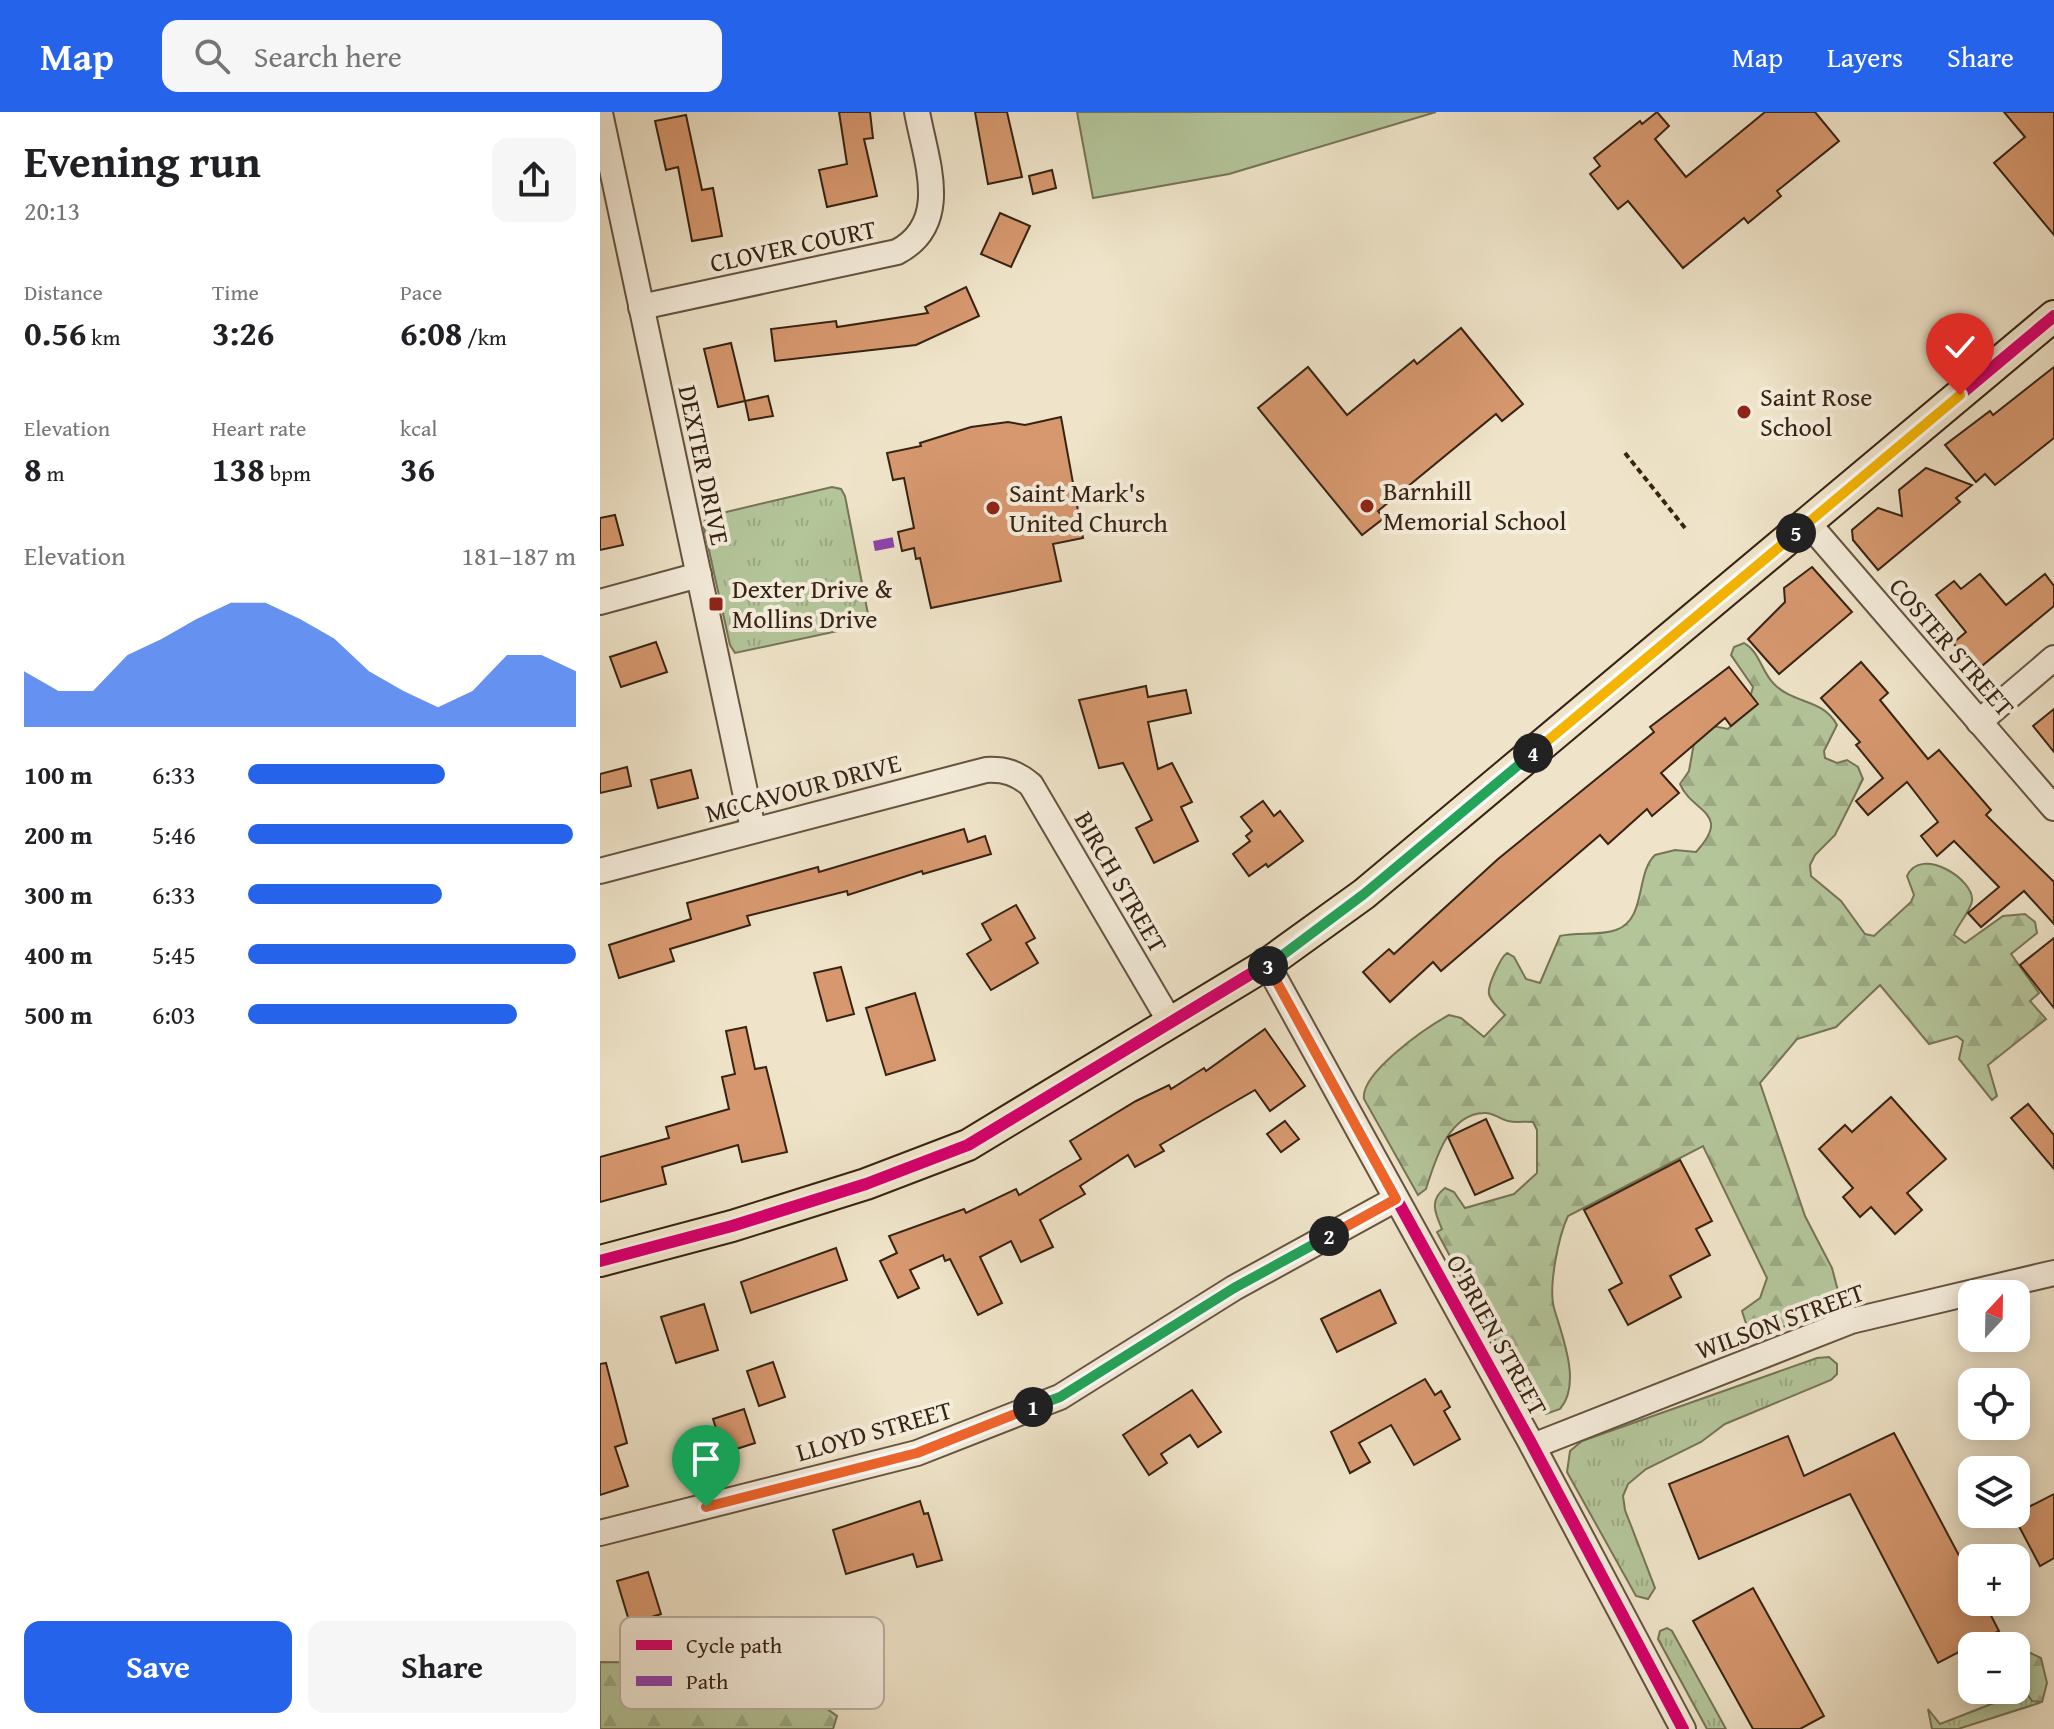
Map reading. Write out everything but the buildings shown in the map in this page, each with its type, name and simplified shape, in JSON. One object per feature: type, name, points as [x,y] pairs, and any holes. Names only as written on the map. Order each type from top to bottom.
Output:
[{"type":"main road","points":[[600,1261],[732,1226],[866,1184],[968,1145],[1169,1020],[1267,964],[1364,894],[2054,316]]},
{"type":"street","name":"CLOVER COURT","points":[[641,307],[897,252],[911,244],[927,223],[933,194],[917,112]]},
{"type":"street","name":"DEXTER DRIVE","points":[[600,113],[753,829]]},
{"type":"street","name":"COSTER STREET","points":[[1808,523],[2054,808]]},
{"type":"street","points":[[600,602],[699,575]]},
{"type":"street","points":[[1979,722],[2054,658]]},
{"type":"street","name":"MCCAVOUR DRIVE","points":[[600,871],[986,770],[1003,769],[1020,775]]},
{"type":"street","name":"BIRCH STREET","points":[[1020,775],[1040,799],[1169,1020]]},
{"type":"street","name":"O'BRIEN STREET","points":[[1267,964],[1533,1446],[1683,1729]]},
{"type":"street","name":"LLOYD STREET","points":[[600,1533],[917,1453],[1060,1397],[1234,1288],[1396,1199]]},
{"type":"street","name":"WILSON STREET","points":[[1533,1446],[1851,1321],[2054,1273]]},
{"type":"path","points":[[1625,453],[1685,528]]},
{"type":"green space","points":[[1077,112],[1436,112],[1229,174],[1093,198]]},
{"type":"green space","points":[[832,487],[841,489],[845,496],[868,614],[866,625],[735,653],[730,645],[704,528],[705,517]]},
{"type":"green space","points":[[1744,643],[1754,651],[1766,673],[1782,691],[1831,716],[1837,725],[1824,751],[1825,758],[1837,763],[1847,760],[1858,767],[1863,779],[1835,835],[1815,855],[1810,865],[1811,876],[1841,901],[1865,934],[1874,936],[1911,902],[1914,895],[1907,876],[1914,867],[1923,864],[1946,869],[1971,893],[1971,905],[1954,935],[1965,943],[2003,916],[2025,914],[2035,922],[2037,933],[2011,954],[2039,993],[2030,1001],[2046,1019],[1988,1065],[1997,1096],[1992,1100],[1959,1059],[1963,1041],[1957,1036],[1929,1044],[1880,985],[1836,1027],[1797,1039],[1760,1083],[1805,1216],[1832,1268],[1842,1306],[1757,1336],[1749,1333],[1742,1311],[1760,1298],[1767,1278],[1703,1146],[1568,1216],[1558,1248],[1552,1287],[1554,1308],[1568,1360],[1569,1387],[1560,1409],[1546,1414],[1528,1401],[1437,1232],[1442,1229],[1435,1207],[1437,1197],[1445,1188],[1454,1192],[1465,1208],[1514,1194],[1537,1173],[1537,1130],[1533,1122],[1508,1121],[1487,1113],[1472,1115],[1461,1121],[1445,1141],[1426,1189],[1418,1195],[1364,1099],[1366,1088],[1383,1064],[1449,1015],[1461,1018],[1484,1037],[1505,1015],[1491,999],[1489,990],[1495,972],[1507,953],[1514,957],[1526,979],[1540,983],[1560,936],[1609,932],[1626,924],[1637,906],[1645,873],[1655,855],[1675,850],[1696,852],[1711,829],[1710,821],[1680,784],[1689,771],[1694,743],[1708,725],[1728,729],[1746,712],[1753,687],[1731,655],[1734,647]]},
{"type":"green space","points":[[1829,1357],[1837,1364],[1837,1374],[1831,1380],[1725,1424],[1701,1442],[1646,1469],[1628,1484],[1623,1496],[1625,1510],[1655,1588],[1648,1599],[1636,1596],[1567,1472],[1570,1451],[1582,1441],[1817,1358]]},
{"type":"green space","points":[[1667,1628],[1672,1631],[1726,1729],[1707,1729],[1658,1639],[1660,1631]]},
{"type":"green space","points":[[2030,1653],[2041,1658],[2047,1683],[2042,1702],[2032,1701]]},
{"type":"green space","points":[[600,1662],[620,1662],[620,1709],[827,1709],[837,1716],[833,1729],[600,1729]]},
{"type":"green space","points":[[2030,1696],[2039,1703],[1958,1729],[1932,1729],[1928,1709],[1940,1724],[1991,1704],[2030,1704]]},
{"type":"marked path","points":[[874,546],[900,541]]},
{"type":"cycle path","points":[[600,1261],[732,1226],[866,1184],[968,1145],[1267,964],[1364,894],[2054,316]]},
{"type":"cycle path","points":[[1267,964],[1530,1441],[1683,1729]]},
{"type":"place","name":"Saint Rose School","points":[[1744,412]]},
{"type":"place","name":"Barnhill Memorial School","points":[[1367,506]]},
{"type":"place","name":"Saint Mark's United Church","points":[[993,508]]},
{"type":"place","name":"Dexter Drive & Mollins Drive","points":[[716,604]]},
{"type":"route","points":[[706,1507],[917,1453],[1060,1397],[1234,1288],[1396,1199],[1267,964],[1364,894],[1960,395]]}]
